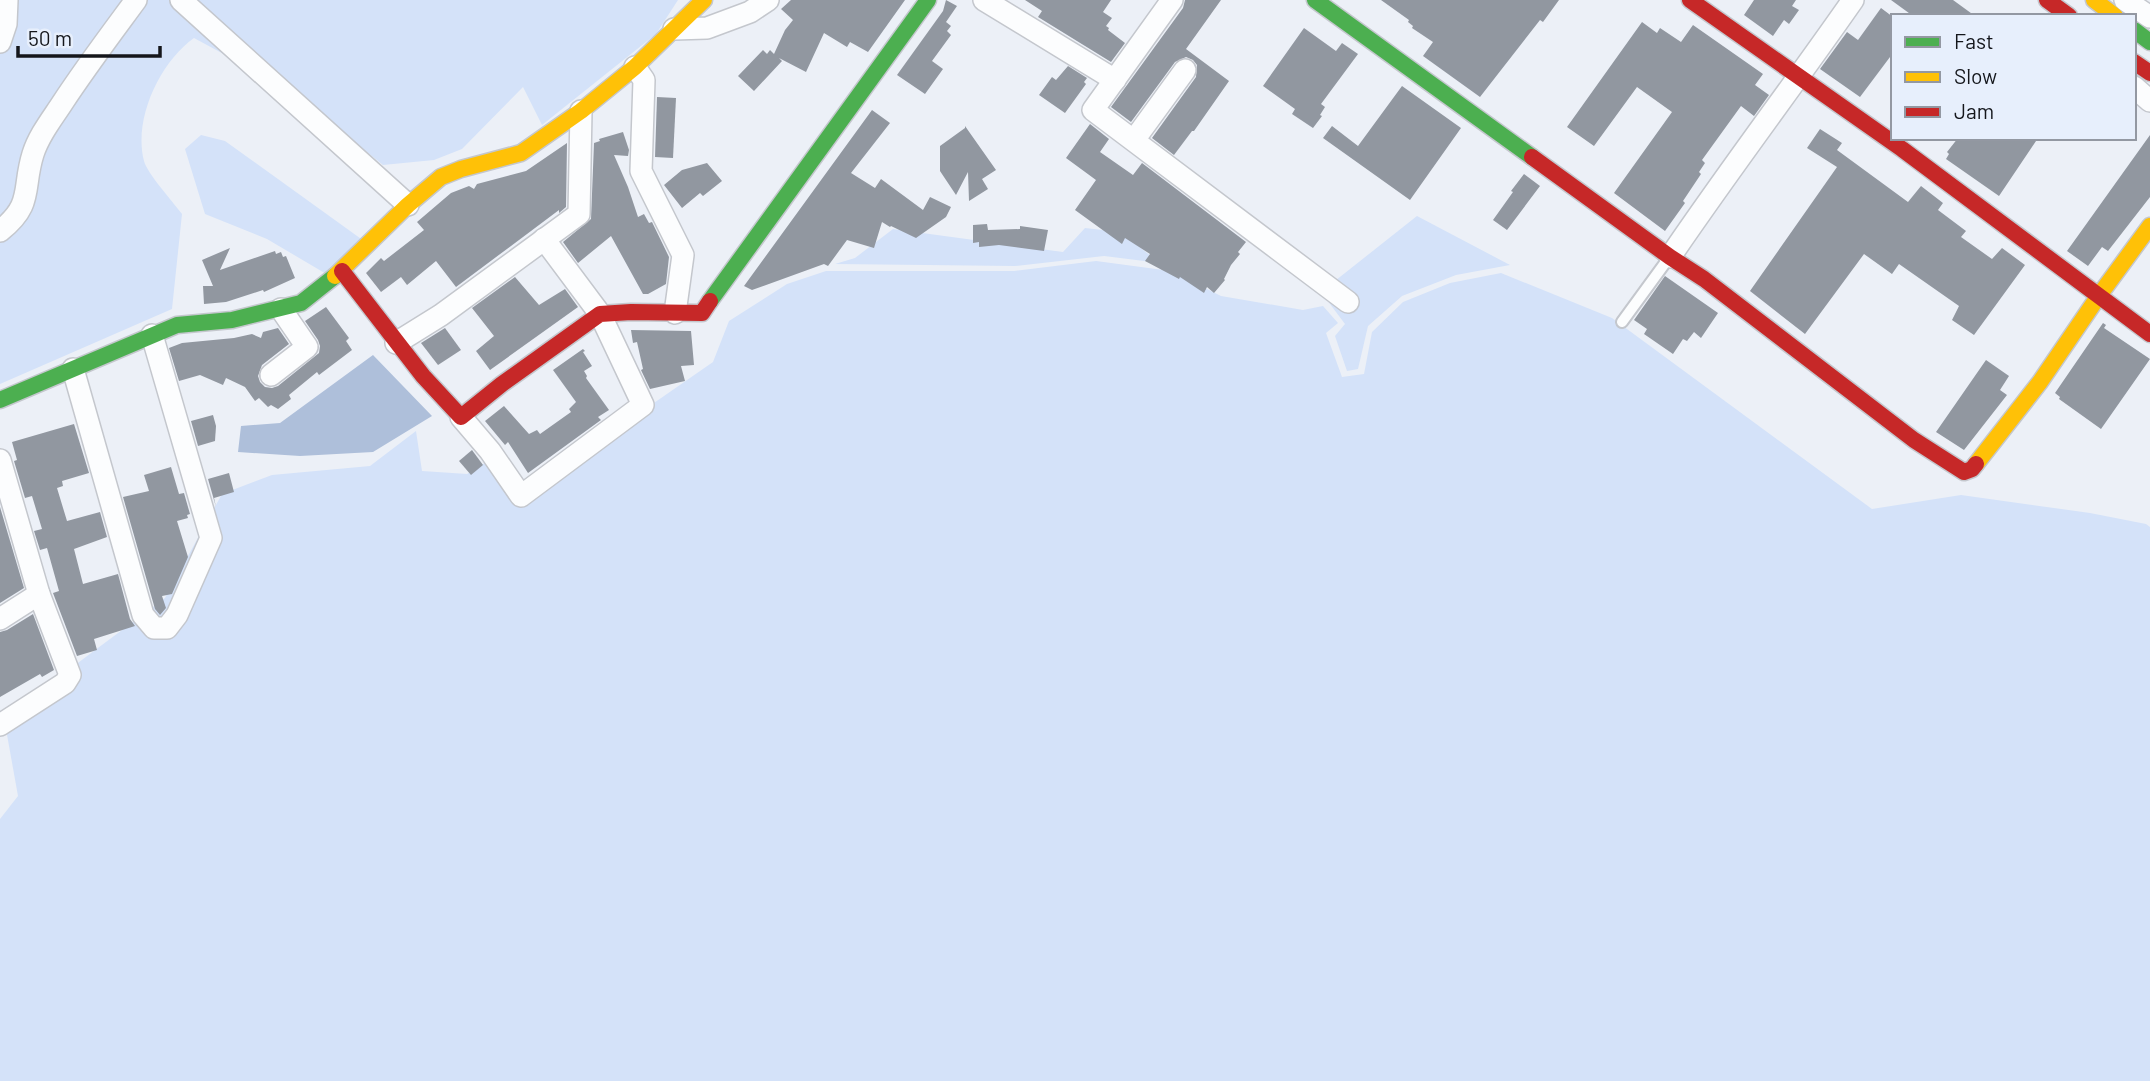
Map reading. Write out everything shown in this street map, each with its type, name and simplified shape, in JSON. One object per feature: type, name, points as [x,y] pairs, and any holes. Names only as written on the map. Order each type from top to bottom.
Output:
[{"type":"main road","points":[[0,400],[177,325],[232,320],[301,303],[342,271],[408,205],[441,177],[521,153],[581,111],[635,66],[704,0]]},
{"type":"main road","points":[[342,271],[396,343],[461,417],[502,384],[600,314],[702,313],[928,0]]},
{"type":"main road","points":[[1315,0],[1704,279],[1914,440],[1965,472],[1972,469],[2040,382],[2150,226]]},
{"type":"main road","points":[[1690,0],[1902,149],[2150,334]]},
{"type":"main road","points":[[2048,0],[2066,14]]},
{"type":"main road","points":[[2094,0],[2112,14]]},
{"type":"street","points":[[0,42],[6,24],[7,0]]},
{"type":"street","points":[[0,231],[14,220],[26,198],[32,157],[39,139],[135,0]]},
{"type":"street","points":[[181,0],[408,205]]},
{"type":"street","points":[[674,29],[707,28],[750,12],[768,0]]},
{"type":"street","points":[[984,0],[1115,80]]},
{"type":"street","points":[[1172,0],[1093,110],[1348,302]]},
{"type":"street","points":[[1670,257],[1853,0]]},
{"type":"street","points":[[2125,0],[2150,17]]},
{"type":"street","points":[[635,66],[644,79],[641,171],[683,255],[675,313]]},
{"type":"street","points":[[1134,140],[1185,71]]},
{"type":"street","points":[[2136,89],[2150,101]]},
{"type":"street","points":[[396,343],[441,315],[579,214],[581,111]]},
{"type":"street","points":[[461,417],[490,451],[521,496],[643,405],[600,314],[544,239]]},
{"type":"street","points":[[271,375],[307,346],[281,309]]},
{"type":"street","points":[[73,369],[143,615],[154,628],[167,628],[177,615],[211,538],[152,335]]},
{"type":"street","points":[[0,460],[39,594],[70,675],[65,683],[0,725]]},
{"type":"street","points":[[0,619],[39,594]]},
{"type":"lane","points":[[1622,322],[1670,257]]},
{"type":"shaded area","points":[[0,0],[678,0],[656,34],[542,125],[523,87],[462,149],[434,160],[383,165],[290,90],[194,38],[170,61],[160,76],[142,127],[146,166],[182,214],[172,309],[0,384]]},
{"type":"shaded area","points":[[201,135],[225,141],[364,241],[328,275],[267,239],[205,214],[185,149]]},
{"type":"shaded area","points":[[1417,216],[1510,265],[1456,275],[1402,296],[1368,326],[1358,369],[1347,371],[1335,336],[1345,324],[1321,292]]},
{"type":"shaded area","points":[[1085,228],[1120,232],[1160,263],[1104,256],[1015,266],[835,264],[855,258],[893,229],[1063,252]]},
{"type":"shaded area","points":[[1096,261],[1171,271],[1221,296],[1303,310],[1323,306],[1338,323],[1326,333],[1342,377],[1364,374],[1372,332],[1403,302],[1450,283],[1501,273],[1612,318],[1872,509],[1961,495],[2090,513],[2150,527],[2150,1081],[0,1081],[0,819],[18,796],[4,718],[165,598],[222,494],[272,475],[370,466],[416,431],[422,471],[467,474],[488,461],[517,498],[713,362],[729,321],[787,284],[826,271],[1014,271]]},
{"type":"shaded area","points":[[373,355],[432,416],[373,452],[300,456],[238,452],[241,426],[280,423]]},
{"type":"building","points":[[791,0],[905,0],[868,52],[850,42],[847,47],[824,33],[806,72],[779,58],[782,61],[754,91],[738,76],[763,50],[767,54],[770,50],[774,54],[785,30],[793,20],[781,9]]},
{"type":"building","points":[[946,0],[957,6],[946,22],[951,26],[947,31],[951,35],[932,61],[943,69],[925,94],[897,75],[943,11]]},
{"type":"building","points":[[1025,0],[1111,0],[1103,12],[1112,18],[1106,26],[1125,43],[1111,62],[1038,17],[1042,11]]},
{"type":"building","points":[[1185,0],[1221,0],[1186,49],[1229,81],[1174,155],[1152,138],[1196,77],[1197,65],[1193,60],[1186,57],[1175,62],[1131,122],[1111,107],[1183,8]]},
{"type":"building","points":[[1381,0],[1559,0],[1543,22],[1540,20],[1480,97],[1423,56],[1433,42],[1412,28],[1409,20]]},
{"type":"building","points":[[1754,0],[1796,0],[1792,6],[1799,10],[1789,24],[1784,20],[1773,36],[1744,15]]},
{"type":"building","points":[[1891,0],[1953,0],[1972,14],[1910,14]]},
{"type":"building","points":[[1881,8],[1891,16],[1891,56],[1860,97],[1820,69],[1847,32],[1858,40]]},
{"type":"building","points":[[1642,22],[1657,33],[1660,28],[1681,42],[1693,25],[1763,74],[1755,85],[1769,95],[1754,116],[1741,106],[1702,160],[1705,163],[1699,172],[1701,174],[1665,231],[1614,193],[1672,112],[1637,87],[1594,146],[1567,127]]},
{"type":"building","points":[[1304,28],[1336,51],[1342,43],[1358,54],[1321,104],[1325,107],[1320,115],[1322,116],[1313,128],[1292,114],[1295,109],[1263,86]]},
{"type":"building","points":[[1068,66],[1087,78],[1084,82],[1086,84],[1065,113],[1039,95],[1052,77],[1056,80]]},
{"type":"building","points":[[1402,86],[1461,128],[1410,200],[1323,138],[1332,126],[1358,146]]},
{"type":"building","points":[[657,97],[676,98],[673,158],[655,157]]},
{"type":"building","points":[[872,110],[890,123],[851,173],[875,188],[881,179],[923,210],[930,197],[951,207],[946,217],[916,238],[882,222],[874,248],[847,240],[828,266],[824,264],[752,290],[744,286]]},
{"type":"building","points":[[1090,124],[1109,139],[1100,152],[1133,175],[1142,163],[1246,242],[1238,252],[1240,254],[1231,265],[1225,280],[1214,293],[1207,287],[1204,293],[1180,277],[1179,279],[1145,261],[1150,254],[1125,238],[1122,244],[1075,210],[1096,180],[1066,158]]},
{"type":"building","points":[[965,126],[996,170],[982,179],[988,189],[969,201],[968,172],[956,195],[940,171],[940,146]]},
{"type":"building","points":[[1820,129],[1842,143],[1837,150],[1908,202],[1921,186],[1943,203],[1938,210],[1966,231],[1961,237],[1992,259],[2002,248],[2025,265],[1974,335],[1952,320],[1959,306],[1899,264],[1892,274],[1864,254],[1805,334],[1750,291],[1837,167],[1807,148]]},
{"type":"building","points":[[623,132],[629,150],[628,156],[614,155],[638,217],[644,214],[649,223],[652,222],[669,257],[666,284],[648,294],[643,294],[611,236],[578,263],[563,242],[591,219],[594,143]]},
{"type":"building","points":[[2150,135],[2150,197],[2108,251],[2102,247],[2088,266],[2067,251]]},
{"type":"building","points":[[1956,140],[2037,140],[1999,196],[1946,159],[1949,154],[1947,152]]},
{"type":"building","points":[[567,143],[566,207],[456,287],[436,261],[407,285],[401,277],[381,292],[366,273],[381,258],[384,261],[424,230],[417,222],[451,193],[469,186],[474,189],[477,184],[526,171]]},
{"type":"building","points":[[707,163],[722,181],[703,196],[700,193],[682,208],[664,185],[682,170]]},
{"type":"building","points":[[1524,174],[1540,186],[1507,230],[1493,220]]},
{"type":"building","points":[[987,224],[988,230],[1020,229],[1020,226],[1048,230],[1044,251],[999,245],[979,247],[979,242],[973,243],[973,225]]},
{"type":"building","points":[[230,248],[220,270],[275,251],[276,254],[281,252],[283,257],[286,256],[295,278],[264,292],[263,290],[226,302],[204,304],[203,286],[213,286],[202,260]]},
{"type":"building","points":[[1665,276],[1718,313],[1701,338],[1694,332],[1687,341],[1683,339],[1673,354],[1644,334],[1647,329],[1634,320]]},
{"type":"building","points":[[515,277],[539,305],[565,289],[578,307],[490,370],[476,351],[494,336],[472,308]]},
{"type":"building","points":[[326,307],[349,338],[346,341],[352,350],[319,375],[317,372],[289,395],[291,399],[278,409],[271,405],[268,407],[259,398],[255,401],[245,387],[226,378],[223,385],[200,375],[179,381],[169,348],[182,343],[252,334],[261,338],[263,332],[278,328],[289,344],[262,365],[258,376],[265,387],[278,386],[319,353],[318,340],[305,321]]},
{"type":"building","points":[[2103,323],[2106,325],[2104,328],[2150,359],[2101,429],[2059,399],[2055,393]]},
{"type":"building","points":[[445,328],[461,350],[438,365],[421,343]]},
{"type":"building","points":[[631,330],[691,331],[694,365],[681,366],[685,381],[650,389],[641,370],[643,369],[637,342],[633,343]]},
{"type":"building","points":[[583,349],[592,366],[584,371],[586,378],[609,410],[598,417],[601,420],[528,473],[508,442],[505,445],[485,421],[504,406],[529,434],[537,430],[540,434],[571,412],[569,409],[576,402],[553,370]]},
{"type":"building","points":[[1986,360],[2009,376],[2000,390],[2007,395],[1964,450],[1936,432]]},
{"type":"building","points":[[213,415],[216,426],[215,441],[198,446],[191,421]]},
{"type":"building","points":[[74,424],[89,473],[62,481],[63,486],[57,488],[67,521],[100,512],[107,537],[74,549],[83,584],[118,574],[130,619],[135,626],[94,639],[97,650],[77,656],[53,593],[59,591],[47,548],[40,550],[34,531],[42,529],[32,496],[25,498],[14,461],[17,460],[12,442]]},
{"type":"building","points":[[472,450],[483,465],[471,475],[459,461]]},
{"type":"building","points":[[171,467],[179,494],[184,493],[190,514],[187,515],[188,518],[177,521],[188,557],[172,594],[162,596],[166,608],[160,615],[155,609],[123,497],[149,491],[144,475]]},
{"type":"building","points":[[229,473],[234,492],[214,498],[216,507],[208,479]]},
{"type":"building","points":[[0,507],[24,588],[0,603]]},
{"type":"building","points":[[33,614],[54,670],[42,677],[40,674],[0,697],[0,632]]},
{"type":"traffic: fast","points":[[710,301],[928,0]]},
{"type":"traffic: fast","points":[[1315,0],[1532,157]]},
{"type":"traffic: fast","points":[[2136,32],[2150,42]]},
{"type":"traffic: fast","points":[[0,400],[177,325],[232,320],[301,303],[335,276]]},
{"type":"traffic: slow","points":[[335,276],[441,177],[521,153],[581,111],[635,67],[704,0]]},
{"type":"traffic: slow","points":[[2094,0],[2112,14]]},
{"type":"traffic: slow","points":[[1976,464],[2040,382],[2150,226]]},
{"type":"traffic: jam","points":[[1690,0],[1902,149],[2150,334]]},
{"type":"traffic: jam","points":[[2047,0],[2066,14]]},
{"type":"traffic: jam","points":[[2136,63],[2150,73]]},
{"type":"traffic: jam","points":[[1532,157],[1704,279],[1914,440],[1964,472],[1976,464]]},
{"type":"traffic: jam","points":[[342,271],[423,376],[461,417],[502,384],[600,314],[702,313],[710,301]]}]
